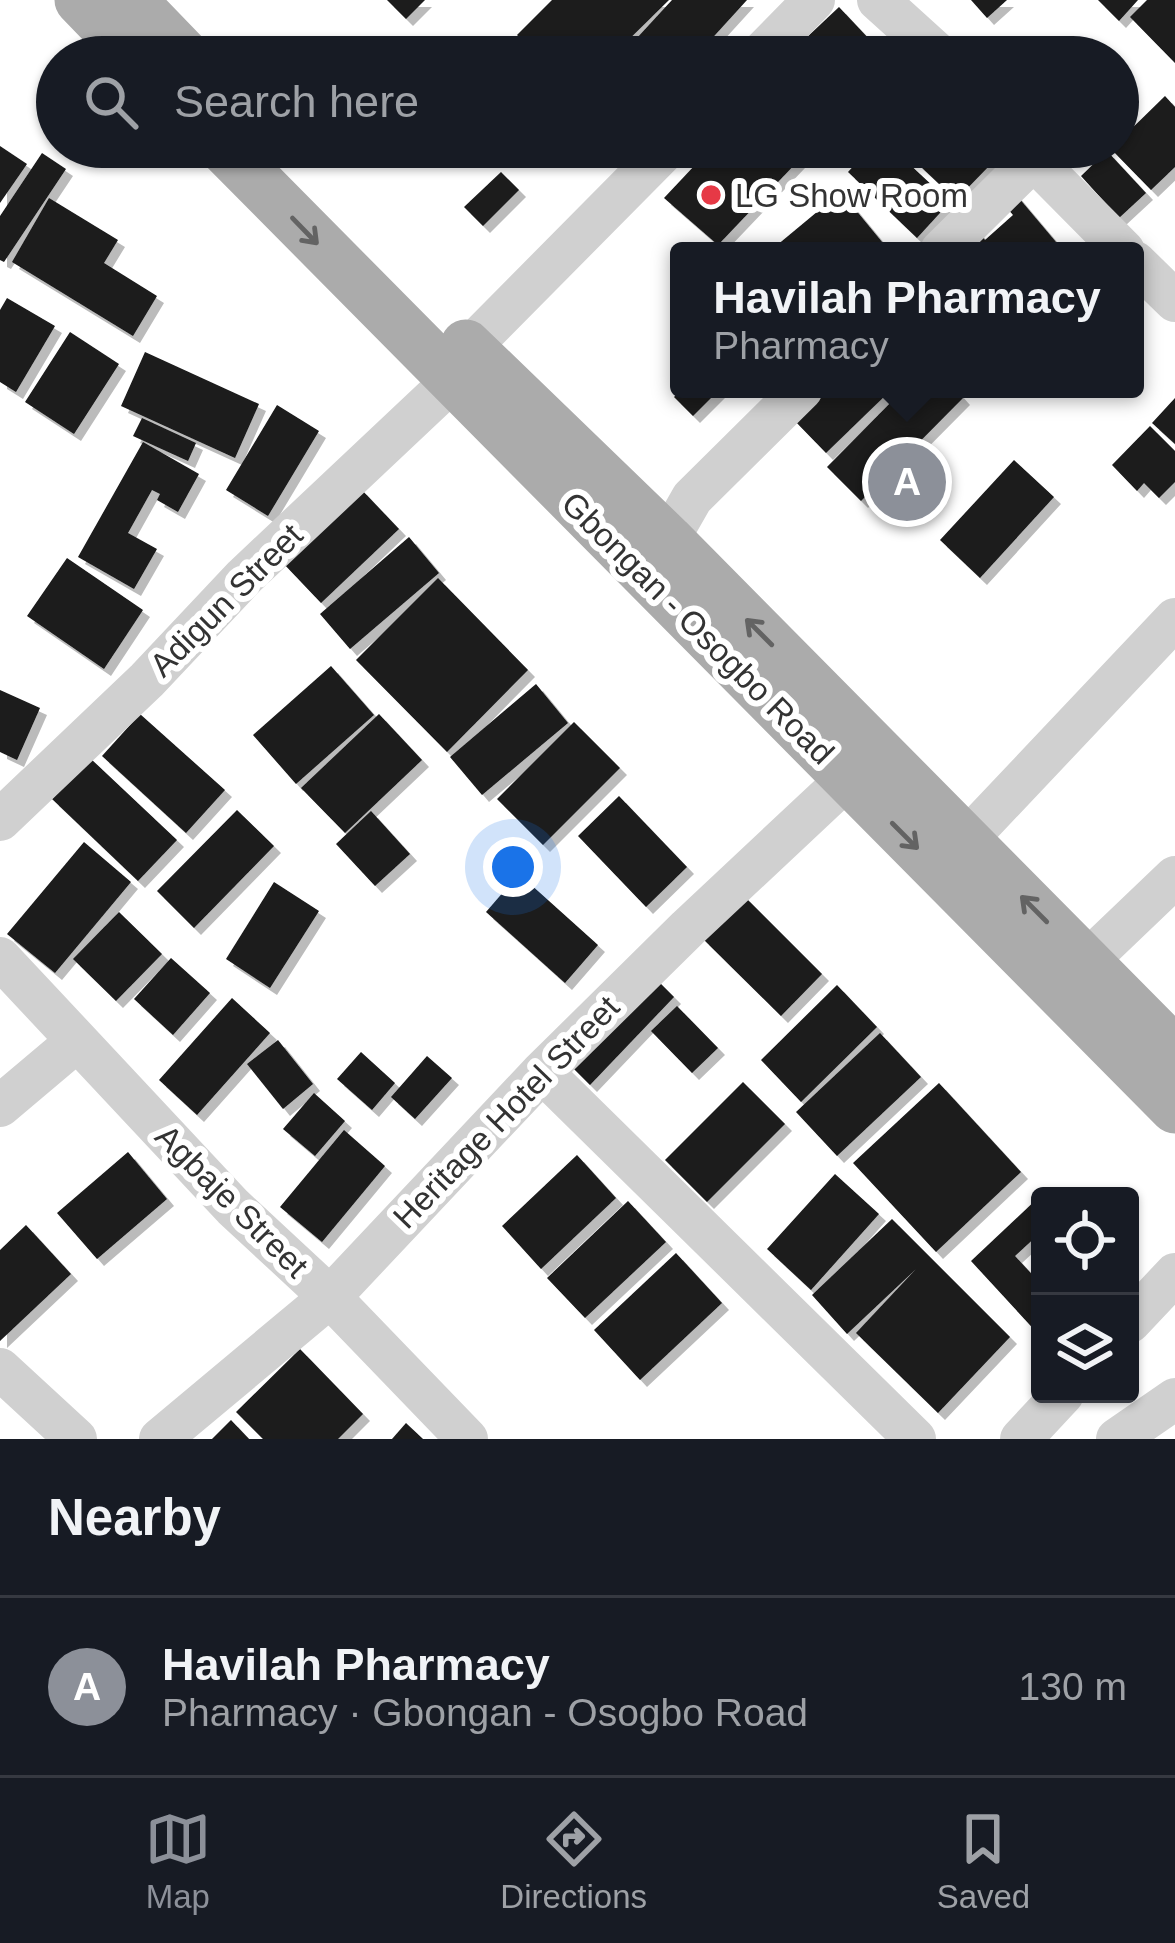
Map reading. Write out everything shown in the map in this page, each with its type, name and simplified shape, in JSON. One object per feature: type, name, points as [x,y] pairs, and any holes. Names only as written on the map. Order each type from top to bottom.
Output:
[{"type":"main road","points":[[80,0],[115,36]]},
{"type":"main road","points":[[130,0],[165,36]]},
{"type":"main road","name":"Gbongan - Osogbo Road","points":[[247,168],[460,364],[654,554],[966,840],[1175,1052]]},
{"type":"main road","name":"Gbongan - Osogbo Road","points":[[291,168],[460,364]]},
{"type":"main road","name":"Gbongan - Osogbo Road","points":[[654,554],[848,779],[1175,1108]]},
{"type":"street","points":[[779,36],[814,0]]},
{"type":"street","points":[[878,0],[918,36]]},
{"type":"street","name":"Adigun Street","points":[[0,820],[147,680],[648,168]]},
{"type":"street","points":[[949,242],[1015,168]]},
{"type":"street","points":[[1041,168],[1115,242]]},
{"type":"street","points":[[1144,271],[1175,302]]},
{"type":"street","points":[[654,554],[692,498],[793,398]]},
{"type":"street","points":[[966,840],[1175,619]]},
{"type":"street","name":"Heritage Hotel Street","points":[[160,1439],[330,1297],[542,1072],[848,779]]},
{"type":"street","points":[[1087,962],[1175,877]]},
{"type":"street","name":"Agbaje Street","points":[[0,958],[232,1207],[330,1297],[467,1439]]},
{"type":"street","points":[[0,1106],[76,1041]]},
{"type":"street","points":[[542,1072],[915,1439]]},
{"type":"street","points":[[1139,1312],[1175,1274]]},
{"type":"street","points":[[0,1369],[76,1439]]},
{"type":"street","points":[[1117,1439],[1175,1400]]},
{"type":"street","points":[[1021,1439],[1055,1403]]},
{"type":"building","points":[[387,0],[425,0],[406,19]]},
{"type":"building","points":[[552,0],[669,0],[632,36],[517,35]]},
{"type":"building","points":[[672,0],[747,0],[714,36],[639,36]]},
{"type":"building","points":[[971,0],[1007,0],[987,18]]},
{"type":"building","points":[[1098,0],[1138,0],[1119,21]]},
{"type":"building","points":[[1147,0],[1175,0],[1175,63],[1130,17]]},
{"type":"building","points":[[839,7],[866,36],[808,36]]},
{"type":"building","points":[[1165,96],[1175,107],[1175,167],[1151,190],[1130,168],[1139,168],[1139,121]]},
{"type":"building","points":[[0,146],[27,164],[0,203]]},
{"type":"building","points":[[36,162],[36,168],[66,169],[4,262],[0,260],[0,216]]},
{"type":"building","points":[[692,168],[791,168],[721,242],[715,242],[664,198]]},
{"type":"building","points":[[852,168],[914,168],[950,202],[917,238],[848,172]]},
{"type":"building","points":[[922,168],[987,168],[956,200]]},
{"type":"building","points":[[1089,168],[1123,168],[1146,193],[1119,218],[1081,176]]},
{"type":"building","points":[[501,172],[519,190],[483,226],[464,207]]},
{"type":"building","points":[[1013,191],[1056,242],[968,242],[975,228],[985,240],[1013,215],[1001,201]]},
{"type":"building","points":[[841,192],[882,242],[781,242]]},
{"type":"building","points":[[49,198],[118,240],[104,263],[157,296],[133,336],[12,262]]},
{"type":"building","points":[[7,298],[55,326],[16,392],[0,382],[0,310]]},
{"type":"building","points":[[70,332],[119,364],[74,434],[25,402]]},
{"type":"building","points":[[145,352],[259,404],[235,458],[121,406]]},
{"type":"building","points":[[675,398],[711,398],[693,416]]},
{"type":"building","points":[[813,398],[883,398],[826,453],[792,418]]},
{"type":"building","points":[[895,398],[963,398],[861,501],[827,467]]},
{"type":"building","points":[[1175,398],[1175,444],[1152,423]]},
{"type":"building","points":[[277,405],[319,431],[268,516],[226,490]]},
{"type":"building","points":[[142,418],[196,443],[188,461],[133,436]]},
{"type":"building","points":[[1150,426],[1175,451],[1175,482],[1159,498],[1144,483],[1137,491],[1112,465]]},
{"type":"building","points":[[143,442],[199,474],[178,512],[157,500],[160,494],[152,490],[128,533],[157,549],[134,589],[78,557]]},
{"type":"building","points":[[1014,460],[1054,497],[980,578],[940,540]]},
{"type":"building","points":[[360,488],[399,529],[321,603],[282,562]]},
{"type":"building","points":[[409,537],[439,573],[350,649],[320,614]]},
{"type":"building","points":[[67,558],[143,610],[104,669],[27,616]]},
{"type":"building","points":[[438,578],[528,670],[447,752],[356,660]]},
{"type":"building","points":[[331,666],[374,715],[296,784],[253,735]]},
{"type":"building","points":[[536,684],[568,723],[482,795],[450,757]]},
{"type":"building","points":[[0,690],[40,708],[17,760],[0,752]]},
{"type":"building","points":[[140,714],[225,790],[186,833],[102,756]]},
{"type":"building","points":[[379,714],[422,760],[345,833],[301,788]]},
{"type":"building","points":[[574,722],[620,768],[543,845],[497,799]]},
{"type":"building","points":[[90,758],[177,840],[138,881],[52,799]]},
{"type":"building","points":[[619,796],[687,867],[646,907],[578,836]]},
{"type":"building","points":[[237,810],[274,846],[194,928],[157,891]]},
{"type":"building","points":[[371,811],[410,854],[375,886],[336,844]]},
{"type":"building","points":[[84,842],[131,882],[55,973],[7,934]]},
{"type":"building","points":[[519,874],[598,945],[565,983],[486,912]]},
{"type":"building","points":[[274,882],[319,911],[270,988],[226,959]]},
{"type":"building","points":[[743,895],[822,974],[781,1016],[702,938]]},
{"type":"building","points":[[119,912],[162,954],[116,1001],[73,959]]},
{"type":"building","points":[[171,958],[210,993],[173,1035],[134,999]]},
{"type":"building","points":[[650,973],[674,997],[590,1085],[566,1061]]},
{"type":"building","points":[[837,985],[877,1027],[801,1102],[761,1060]]},
{"type":"building","points":[[232,998],[270,1033],[197,1115],[159,1080]]},
{"type":"building","points":[[677,1006],[718,1048],[692,1073],[651,1031]]},
{"type":"building","points":[[880,1033],[921,1077],[837,1156],[796,1112]]},
{"type":"building","points":[[278,1040],[313,1084],[283,1109],[247,1064]]},
{"type":"building","points":[[361,1052],[395,1083],[372,1110],[337,1079]]},
{"type":"building","points":[[427,1056],[452,1078],[415,1119],[391,1097]]},
{"type":"building","points":[[743,1082],[785,1124],[707,1202],[665,1160]]},
{"type":"building","points":[[939,1083],[1021,1172],[936,1252],[853,1163]]},
{"type":"building","points":[[314,1093],[345,1121],[315,1156],[283,1129]]},
{"type":"building","points":[[344,1130],[385,1166],[322,1242],[280,1207]]},
{"type":"building","points":[[128,1152],[167,1199],[97,1259],[57,1213]]},
{"type":"building","points":[[577,1155],[616,1198],[541,1269],[502,1226]]},
{"type":"building","points":[[835,1174],[879,1214],[811,1290],[767,1249]]},
{"type":"building","points":[[628,1201],[666,1242],[585,1318],[547,1278]]},
{"type":"building","points":[[1031,1204],[1031,1241],[1015,1256],[1031,1273],[1031,1326],[971,1261]]},
{"type":"building","points":[[892,1219],[1010,1337],[938,1413],[856,1333],[916,1269],[847,1334],[812,1295]]},
{"type":"building","points":[[26,1225],[71,1274],[0,1341],[0,1250]]},
{"type":"building","points":[[676,1253],[722,1303],[640,1380],[594,1330]]},
{"type":"building","points":[[300,1349],[363,1414],[338,1439],[263,1439],[236,1412]]},
{"type":"building","points":[[231,1420],[249,1439],[212,1439]]},
{"type":"building","points":[[406,1423],[423,1439],[392,1439]]},
{"type":"place","name":"LG Show Room","points":[[711,195]]},
{"type":"place","name":"Havilah Pharmacy","points":[[907,482]]}]
